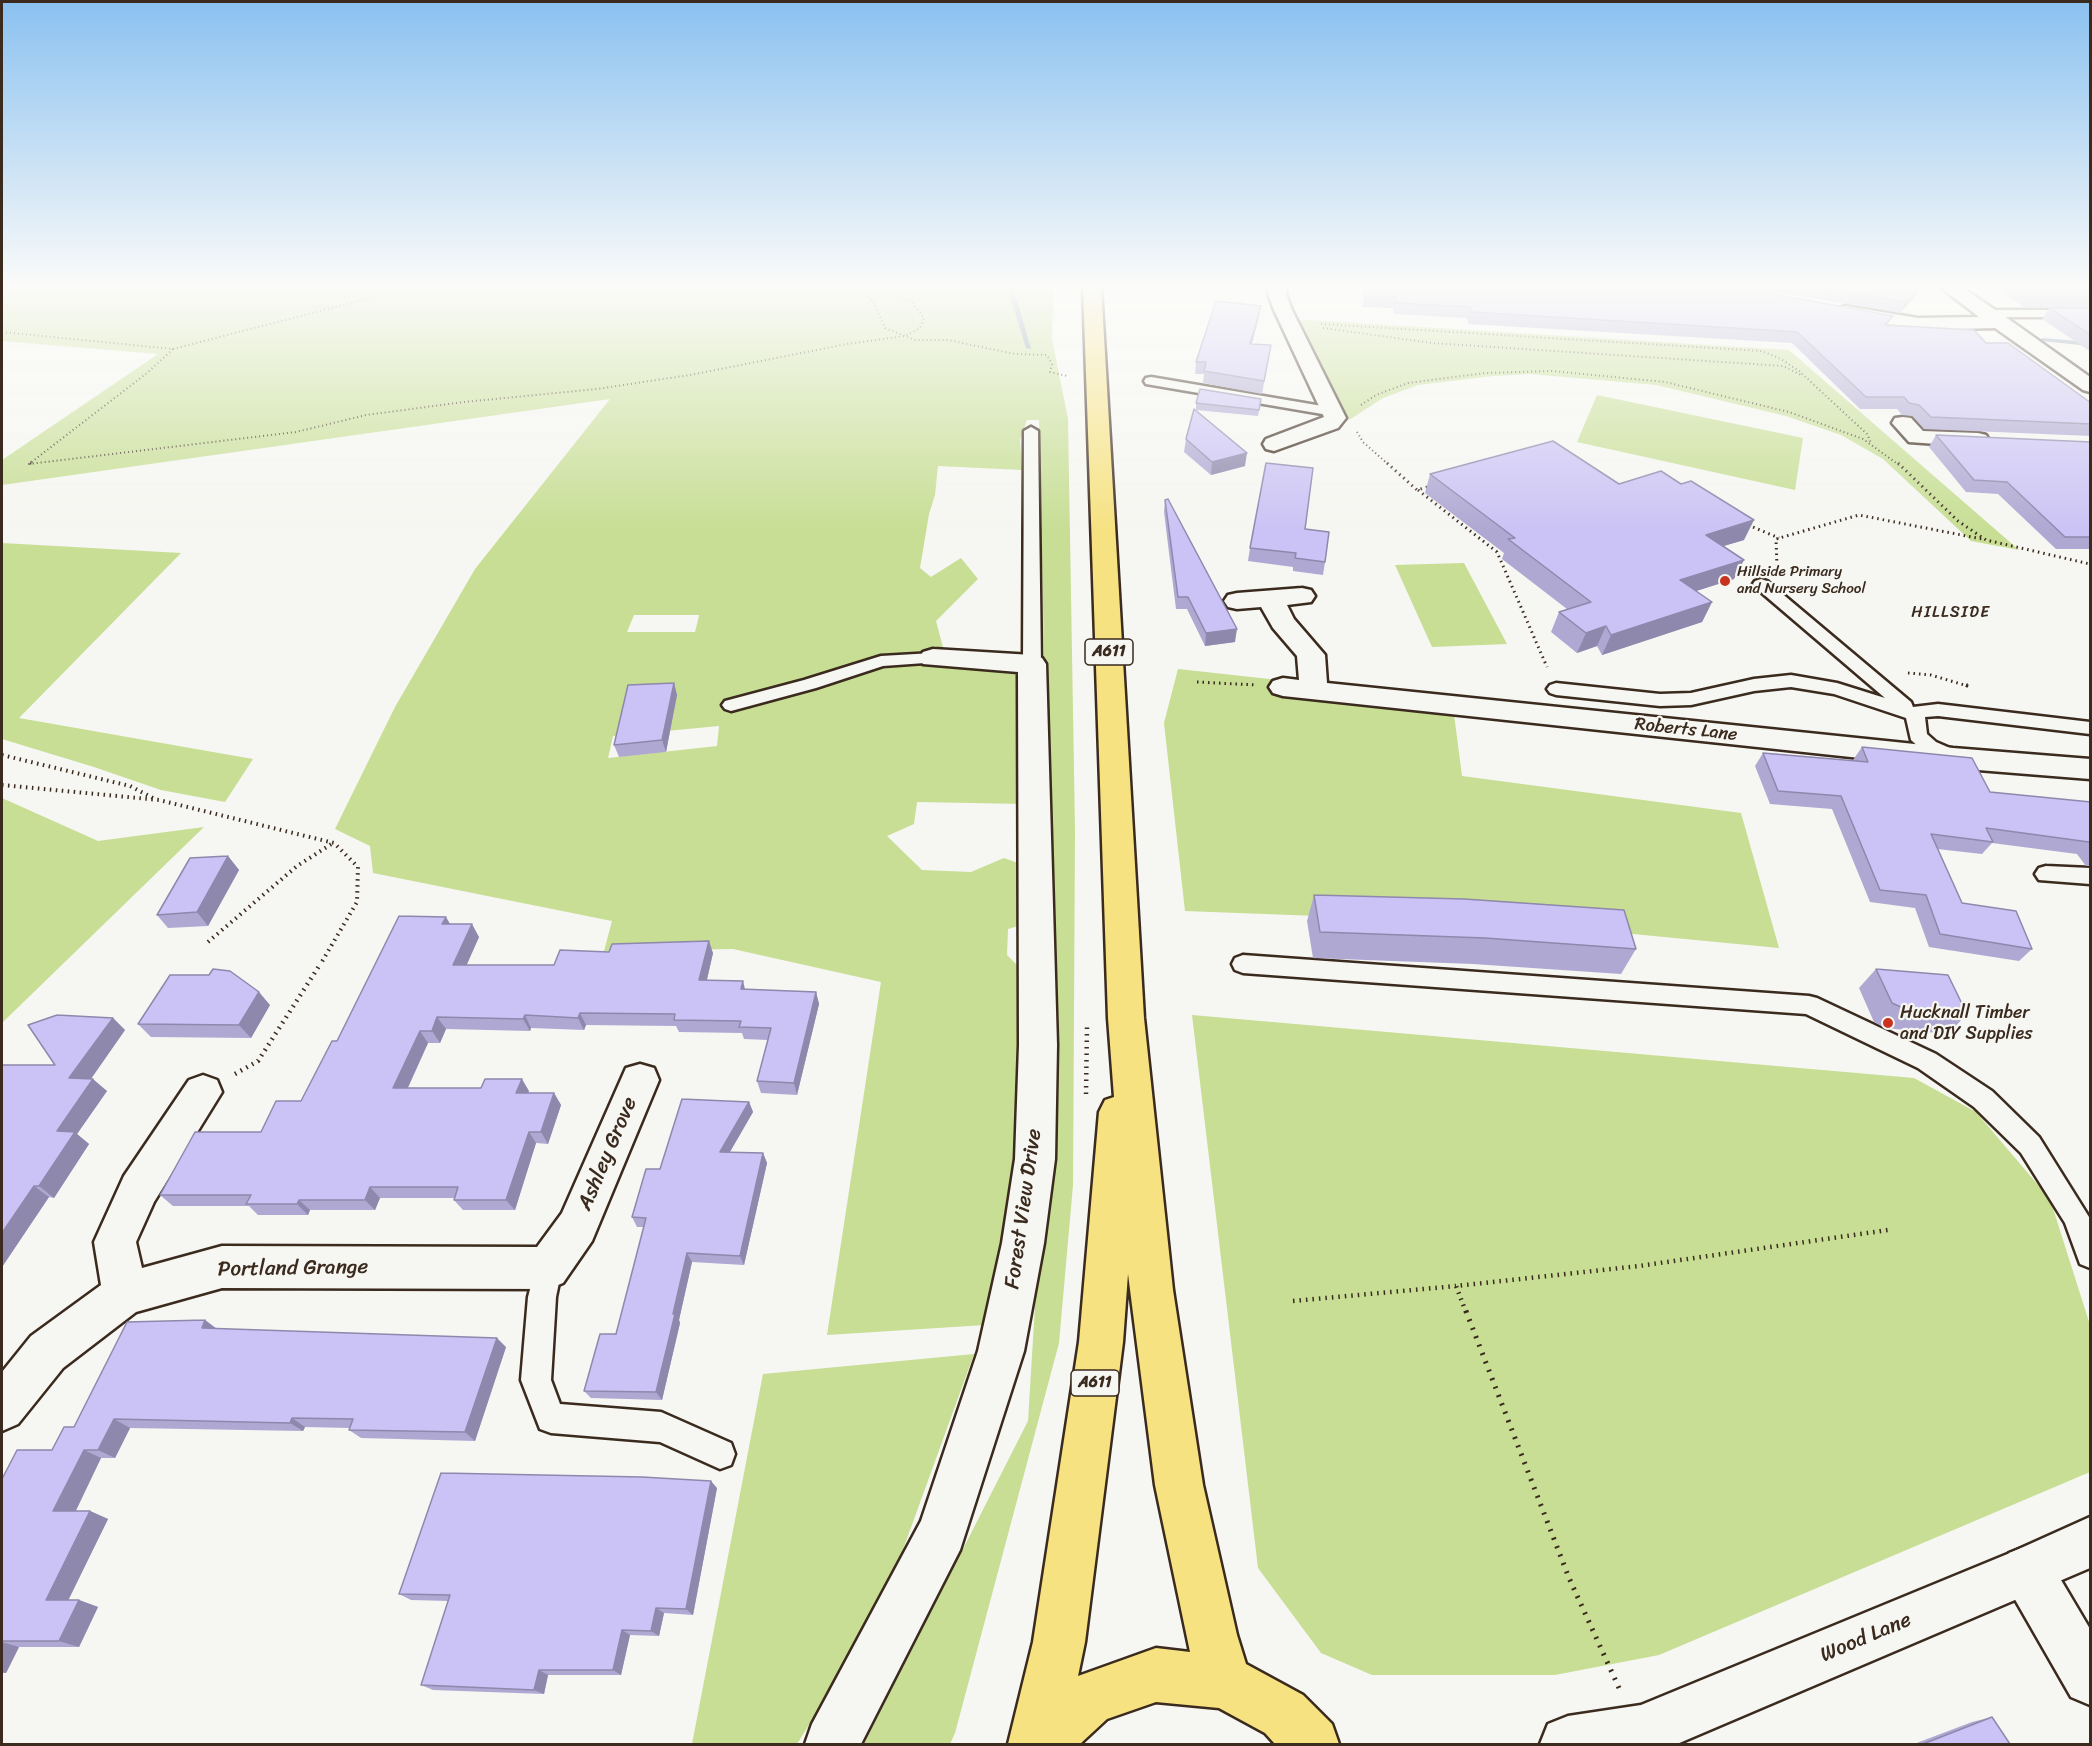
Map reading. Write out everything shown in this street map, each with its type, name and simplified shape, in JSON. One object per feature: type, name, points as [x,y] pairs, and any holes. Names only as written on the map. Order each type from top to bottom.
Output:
[{"type":"main road","name":"A611","points":[[1096,367],[1126,1018],[1151,1290],[1179,1485],[1211,1635],[1225,1682]]},
{"type":"main road","name":"A611","points":[[1036,1744],[1059,1642],[1101,1342],[1126,1018]]},
{"type":"main road","points":[[1041,1744],[1090,1698],[1156,1675],[1225,1682],[1284,1714],[1312,1744]]},
{"type":"street","points":[[1274,444],[1336,417],[1311,367]]},
{"type":"street","points":[[2067,367],[2087,381]]},
{"type":"street","points":[[1933,453],[1910,430],[1998,440]]},
{"type":"street","points":[[1237,601],[1302,596]]},
{"type":"street","points":[[1270,598],[1282,622],[1311,655],[1314,691]]},
{"type":"street","points":[[933,658],[1032,664]]},
{"type":"street","name":"Forest View Drive","points":[[832,1744],[942,1532],[1001,1351],[1023,1243],[1035,1159],[1038,1045],[1032,664]]},
{"type":"street","name":"Roberts Lane","points":[[1282,687],[1953,758],[2091,770]]},
{"type":"street","name":"Ashley Grove","points":[[548,1268],[577,1227],[640,1080]]},
{"type":"street","points":[[124,1294],[115,1242],[139,1189],[203,1092]]},
{"type":"street","name":"Portland Grange","points":[[2,1408],[47,1352],[124,1294],[222,1267],[548,1268]]},
{"type":"street","name":"Wood Lane","points":[[1568,1744],[1631,1738],[2091,1542]]},
{"type":"street","points":[[2027,1571],[2091,1678]]},
{"type":"lane","points":[[1150,381],[1336,417]]},
{"type":"lane","points":[[1030,431],[1032,664]]},
{"type":"lane","points":[[1761,584],[1917,715]]},
{"type":"lane","points":[[731,705],[810,684],[881,661],[933,658]]},
{"type":"lane","points":[[1556,689],[1660,700],[1691,699],[1754,685],[1791,681],[1837,689],[1917,715]]},
{"type":"lane","points":[[1953,758],[1929,746],[1918,736],[1914,719],[1919,712],[1938,710],[2091,728]]},
{"type":"lane","points":[[2046,874],[2091,876]]},
{"type":"lane","points":[[1244,964],[1809,1005],[1927,1061],[1983,1100],[2030,1145],[2076,1217],[2091,1255]]},
{"type":"lane","points":[[548,1268],[542,1297],[536,1380],[551,1418],[661,1427],[720,1454]]},
{"type":"path","points":[[153,367],[29,464],[296,432],[366,416],[431,406],[632,384],[726,367]]},
{"type":"path","points":[[1051,367],[1050,372],[1072,378]]},
{"type":"path","points":[[1786,367],[1806,379]]},
{"type":"path","points":[[1792,367],[1867,434],[1871,444]]},
{"type":"path","points":[[1556,689],[1497,552],[1417,490],[1336,417],[1376,395],[1419,381],[1485,373],[1552,371],[1627,377],[1704,391],[1789,412],[1871,444],[1891,457],[1958,521],[1986,540]]},
{"type":"path","points":[[1417,490],[1439,484]]},
{"type":"path","points":[[1761,584],[1751,577],[1777,569],[1776,539],[1859,515],[2091,564]]},
{"type":"path","points":[[1747,524],[1779,538]]},
{"type":"path","points":[[1870,676],[1913,673],[1931,675],[1974,688]]},
{"type":"path","points":[[1197,682],[1282,687]]},
{"type":"path","points":[[2,755],[130,786],[159,800]]},
{"type":"path","points":[[2,785],[159,800],[334,843],[358,867],[357,902],[306,989],[258,1061],[203,1092]]},
{"type":"path","points":[[208,942],[297,867],[334,843]]},
{"type":"path","points":[[1293,1301],[1639,1266],[1888,1230]]},
{"type":"path","points":[[1456,1286],[1569,1578],[1613,1676],[1631,1738]]},
{"type":"green space","points":[[138,367],[1058,367],[1068,419],[1075,830],[1073,1185],[1059,1343],[955,1733],[950,1744],[864,1744],[1028,1421],[1052,1028],[1039,420],[1027,420],[1020,440],[1022,470],[938,466],[935,495],[929,514],[920,568],[931,577],[961,558],[978,579],[936,621],[948,666],[1007,668],[1016,673],[1023,689],[1025,804],[917,802],[914,824],[887,836],[922,870],[971,872],[1004,858],[1026,866],[1028,923],[1008,929],[1007,955],[1020,968],[1023,1005],[1016,1165],[985,1325],[827,1335],[881,982],[733,949],[604,951],[612,921],[373,873],[370,846],[335,829],[395,707],[475,569],[610,399],[2,485],[2,460]],"holes":[[[634,615],[699,615],[695,632],[627,632]],[[719,726],[717,746],[608,758],[613,736]]]},
{"type":"green space","points":[[1321,367],[1809,367],[2019,550],[1971,541],[1883,459],[1841,435],[1786,416],[1656,385],[1530,374],[1493,376],[1418,385],[1383,398],[1349,420]]},
{"type":"green space","points":[[1597,395],[1803,438],[1795,490],[1577,442]]},
{"type":"green space","points":[[2,543],[181,553],[19,718],[253,759],[225,802],[161,790],[2,739]]},
{"type":"green space","points":[[1464,563],[1507,644],[1432,647],[1395,565]]},
{"type":"green space","points":[[1178,669],[1452,699],[1462,776],[1741,813],[1779,948],[1612,932],[1452,921],[1185,911],[1164,723]]},
{"type":"green space","points":[[2,798],[98,841],[204,827],[2,1023]]},
{"type":"green space","points":[[1192,1015],[1914,1078],[1976,1112],[2050,1199],[2090,1325],[2090,1472],[1659,1655],[1555,1675],[1372,1675],[1321,1653],[1258,1568]]},
{"type":"green space","points":[[974,1354],[881,1610],[797,1744],[692,1744],[763,1374]]},
{"type":"building","points":[[1205,367],[1267,367],[1264,381],[1204,371]]},
{"type":"building","points":[[1835,367],[2042,367],[2091,403],[2091,424],[1931,417],[1919,405],[1909,403],[1904,397],[1866,397]]},
{"type":"building","points":[[1200,389],[1261,399],[1259,410],[1196,403]]},
{"type":"building","points":[[1194,409],[1247,453],[1212,462],[1186,439]]},
{"type":"building","points":[[1936,435],[2091,442],[2091,537],[2065,537],[2007,482],[1974,480]]},
{"type":"building","points":[[1553,441],[1619,484],[1661,471],[1681,484],[1691,481],[1754,520],[1706,535],[1744,560],[1680,580],[1712,602],[1611,635],[1606,626],[1586,633],[1559,612],[1591,602],[1508,539],[1515,538],[1430,474]]},
{"type":"building","points":[[1266,463],[1313,468],[1305,529],[1329,532],[1325,562],[1295,558],[1296,553],[1250,548]]},
{"type":"building","points":[[1168,499],[1237,629],[1206,633],[1188,597],[1178,597],[1165,500]]},
{"type":"building","points":[[674,683],[662,740],[614,745],[628,685]]},
{"type":"building","points":[[1862,747],[1972,758],[1990,792],[2091,802],[2091,844],[1986,828],[1993,842],[1931,834],[1962,903],[2016,911],[2032,949],[1940,934],[1926,895],[1880,890],[1841,796],[1778,791],[1763,753],[1868,762]]},
{"type":"building","points":[[228,856],[197,912],[157,915],[190,858]]},
{"type":"building","points":[[1314,895],[1464,899],[1624,910],[1636,949],[1485,938],[1320,932]]},
{"type":"building","points":[[399,916],[446,917],[442,924],[472,924],[453,965],[554,965],[560,950],[609,952],[612,944],[709,941],[699,980],[743,981],[741,989],[816,992],[794,1083],[757,1081],[771,1028],[739,1027],[741,1021],[674,1020],[675,1014],[580,1013],[578,1018],[525,1015],[523,1019],[437,1017],[432,1031],[420,1031],[393,1088],[481,1088],[485,1079],[522,1079],[516,1093],[554,1093],[541,1132],[529,1132],[506,1200],[454,1200],[458,1187],[370,1187],[365,1200],[299,1200],[297,1204],[246,1204],[251,1195],[160,1195],[195,1132],[261,1132],[276,1101],[301,1101],[332,1041],[337,1041]]},
{"type":"building","points":[[213,969],[230,971],[259,992],[239,1025],[138,1024],[170,975],[209,975]]},
{"type":"building","points":[[1876,969],[1948,975],[1967,1014],[1903,1008],[1892,1003]]},
{"type":"building","points":[[57,1015],[113,1018],[69,1078],[93,1079],[57,1131],[75,1132],[39,1186],[34,1186],[2,1233],[2,1065],[55,1065],[28,1025]]},
{"type":"building","points":[[682,1099],[749,1102],[720,1152],[763,1153],[740,1256],[687,1253],[656,1392],[584,1391],[600,1334],[616,1334],[646,1218],[632,1217],[646,1169],[660,1169]]},
{"type":"building","points":[[205,1320],[202,1328],[497,1338],[465,1432],[349,1430],[353,1419],[292,1418],[290,1423],[114,1419],[98,1450],[84,1450],[53,1511],[90,1511],[46,1600],[79,1600],[59,1641],[2,1641],[2,1479],[17,1450],[52,1450],[64,1427],[74,1427],[127,1322]]},
{"type":"building","points":[[441,1473],[642,1477],[711,1481],[686,1609],[656,1608],[651,1631],[622,1630],[613,1670],[539,1670],[534,1690],[421,1685],[450,1595],[399,1594]]},
{"type":"building","points":[[1992,1717],[2010,1744],[1923,1744]]},
{"type":"place","name":"Hillside Primary and Nursery School","points":[[1725,581]]},
{"type":"place","name":"Hucknall Timber and DIY Supplies","points":[[1888,1023]]},
{"type":"district","name":"HILLSIDE","points":[[1951,613]]}]
